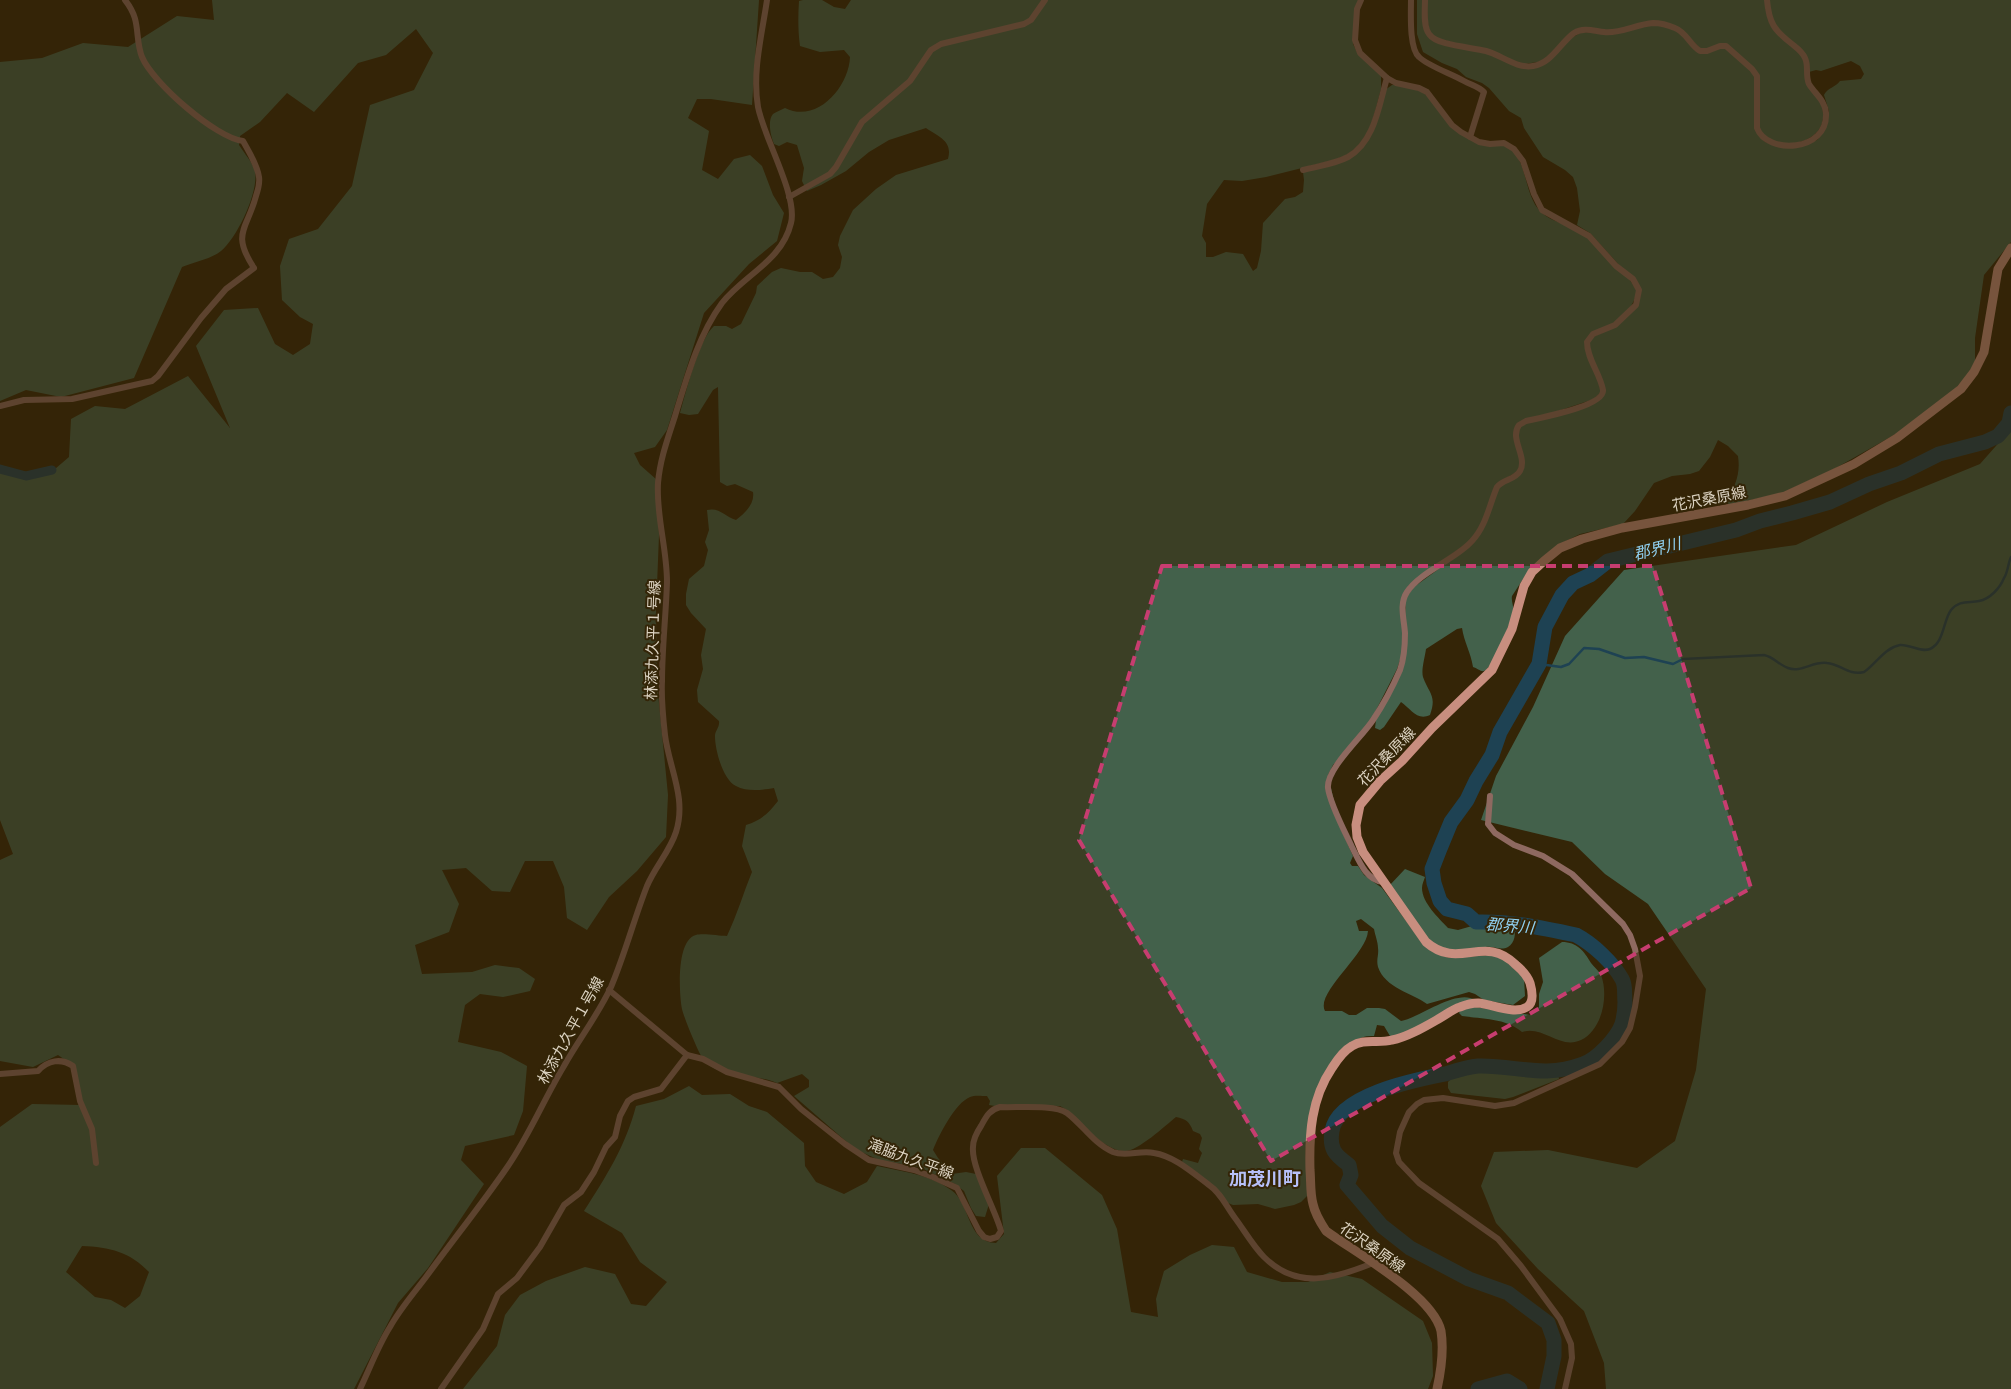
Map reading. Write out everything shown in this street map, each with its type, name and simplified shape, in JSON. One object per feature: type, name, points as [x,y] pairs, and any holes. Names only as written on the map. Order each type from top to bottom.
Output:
[{"type":"main road","name":"花沢桑原線","points":[[1437,1389],[1441,1372],[1442,1348],[1440,1330],[1433,1313],[1414,1292],[1326,1231],[1317,1217],[1312,1203],[1310,1130],[1316,1099],[1325,1078],[1338,1059],[1350,1047],[1361,1041],[1392,1040],[1413,1032],[1459,1007],[1478,1003],[1518,1010],[1526,1008],[1531,1003],[1532,995],[1524,972],[1503,953],[1491,950],[1450,954],[1434,949],[1420,934],[1363,852],[1357,837],[1356,825],[1360,804],[1380,780],[1402,761],[1432,728],[1492,670],[1512,629],[1524,586],[1532,572],[1560,548],[1582,539],[1622,528],[1748,505],[1784,496],[1854,464],[1897,438],[1942,406],[1961,389],[1974,372],[1984,352],[1998,269],[2011,248]]},
{"type":"street","points":[[0,406],[24,400],[72,399],[152,381],[226,289],[254,268],[246,256],[241,238],[242,230],[254,207],[259,185],[257,170],[250,155],[243,141],[230,138],[203,120],[155,79],[141,55],[136,19],[125,0]]},
{"type":"street","name":"林添九久平１号線","points":[[360,1389],[392,1324],[506,1170],[528,1137],[564,1065],[588,1029],[609,990],[622,960],[633,922],[650,880],[676,833],[680,800],[665,738],[661,685],[667,582],[658,486],[661,462],[695,353],[706,329],[722,304],[736,288],[762,267],[781,246],[792,218],[792,207],[789,197],[758,106],[756,84],[767,0]]},
{"type":"street","points":[[789,197],[830,174],[862,122],[910,81],[931,50],[941,44],[1024,24],[1031,20],[1045,0]]},
{"type":"street","points":[[1360,0],[1357,9],[1355,40],[1360,53],[1387,78],[1396,83],[1419,88],[1427,92],[1452,125],[1470,137],[1484,144],[1504,144],[1514,148],[1523,161],[1534,194],[1542,210],[1589,236],[1616,266],[1634,279],[1639,290],[1636,305],[1623,319],[1615,325],[1593,334],[1587,342],[1588,353],[1603,390],[1601,397],[1577,409],[1526,421],[1519,425],[1516,436],[1522,463],[1521,468],[1516,476],[1500,483],[1497,487],[1481,530],[1472,542],[1417,583],[1406,594],[1402,607],[1404,649],[1400,669],[1374,719],[1362,736],[1332,770],[1328,787],[1343,828],[1360,865],[1370,877],[1376,881],[1383,882]]},
{"type":"street","points":[[1411,0],[1411,29],[1416,54],[1422,60],[1443,72],[1474,85],[1484,92],[1470,137]]},
{"type":"street","points":[[1425,0],[1426,25],[1428,33],[1432,37],[1454,45],[1486,51],[1521,65],[1532,66],[1544,62],[1570,36],[1578,31],[1611,32],[1651,23],[1668,25],[1678,29],[1700,51],[1726,46],[1752,69],[1757,76],[1757,128],[1759,134],[1765,140],[1774,144],[1805,144],[1815,139],[1823,129],[1826,121],[1824,104],[1810,84],[1807,63],[1801,51],[1780,35],[1770,22],[1767,0]]},
{"type":"street","points":[[1303,170],[1339,161],[1359,150],[1368,138],[1373,126],[1387,78]]},
{"type":"street","points":[[1490,796],[1488,824],[1495,833],[1514,845],[1543,856],[1572,874],[1623,924],[1630,935],[1635,949],[1640,976],[1630,1028],[1622,1042],[1600,1064],[1514,1103],[1495,1106],[1443,1098],[1424,1100],[1409,1112],[1400,1132],[1396,1153],[1399,1162],[1419,1183],[1498,1239],[1521,1266],[1560,1319],[1571,1344],[1572,1358],[1565,1389]]},
{"type":"street","name":"滝脇九久平線","points":[[609,990],[688,1055],[703,1058],[727,1072],[779,1087],[808,1115],[869,1160],[914,1170],[957,1188],[978,1231],[984,1237],[990,1239],[997,1237],[1001,1231],[974,1161],[972,1147],[975,1136],[988,1113],[1000,1107],[1058,1109],[1066,1112],[1083,1130],[1111,1151],[1120,1154],[1153,1152],[1166,1156],[1212,1187],[1220,1195],[1263,1256],[1278,1269],[1292,1276],[1312,1279],[1332,1278],[1373,1263]]},
{"type":"street","points":[[441,1389],[483,1329],[498,1294],[517,1278],[540,1246],[564,1205],[581,1192],[594,1172],[606,1147],[616,1137],[620,1116],[628,1101],[634,1097],[661,1089],[688,1055]]},
{"type":"street","points":[[0,1074],[38,1071],[43,1065],[54,1061],[67,1062],[73,1066],[80,1101],[92,1129],[96,1163]]},
{"type":"highlighted area","points":[[1162,566],[1653,566],[1751,888],[1271,1161],[1079,840]]},
{"type":"green space","points":[[212,0],[759,0],[752,105],[711,99],[697,99],[688,118],[709,131],[702,170],[718,179],[734,159],[750,155],[762,166],[773,195],[784,213],[777,241],[749,264],[704,313],[667,430],[655,447],[634,453],[640,465],[657,480],[659,535],[656,610],[657,683],[668,795],[666,837],[637,871],[609,897],[587,930],[567,918],[564,887],[553,861],[525,861],[510,892],[492,891],[466,868],[442,870],[459,904],[449,932],[415,945],[422,974],[472,972],[495,965],[519,968],[535,979],[530,991],[503,997],[480,994],[465,1005],[458,1042],[501,1052],[527,1066],[523,1111],[514,1135],[465,1146],[461,1160],[484,1184],[428,1268],[398,1303],[354,1389],[0,1389],[0,1127],[32,1104],[80,1105],[74,1066],[58,1055],[33,1067],[0,1061],[0,860],[13,854],[0,820],[0,471],[29,475],[55,469],[69,457],[71,419],[95,406],[125,409],[188,376],[230,428],[196,346],[224,310],[258,308],[275,344],[293,355],[310,344],[313,324],[300,317],[282,300],[280,266],[289,239],[318,229],[352,186],[370,105],[414,90],[433,53],[416,29],[386,55],[358,63],[314,112],[287,93],[260,122],[240,136],[239,145],[254,168],[255,180],[254,191],[240,226],[227,245],[217,254],[182,267],[134,378],[61,397],[26,390],[0,401],[0,62],[42,58],[83,43],[128,47],[177,16],[214,20]],"holes":[[[82,1246],[110,1249],[127,1255],[149,1272],[140,1296],[125,1308],[111,1300],[95,1297],[66,1272]]]},
{"type":"green space","points":[[822,0],[834,7],[845,9],[851,0],[1358,0],[1353,44],[1358,54],[1381,75],[1381,89],[1364,139],[1357,147],[1343,156],[1362,149],[1385,90],[1392,85],[1396,85],[1419,91],[1435,102],[1458,129],[1471,140],[1504,146],[1514,152],[1519,159],[1529,192],[1536,207],[1550,218],[1584,235],[1618,266],[1637,291],[1630,308],[1618,320],[1587,338],[1601,392],[1594,399],[1516,425],[1520,463],[1518,471],[1498,483],[1485,517],[1471,540],[1408,586],[1402,630],[1402,654],[1397,669],[1372,718],[1352,745],[1333,765],[1328,775],[1340,827],[1353,856],[1350,863],[1352,866],[1358,866],[1364,875],[1382,888],[1423,944],[1433,952],[1449,958],[1491,955],[1501,957],[1524,978],[1525,996],[1513,1005],[1484,1000],[1469,992],[1427,1004],[1386,980],[1378,967],[1378,946],[1374,929],[1361,919],[1356,921],[1359,931],[1368,931],[1365,940],[1327,994],[1324,1003],[1325,1011],[1342,1011],[1349,1015],[1356,1015],[1367,1008],[1379,1008],[1385,1009],[1401,1021],[1458,998],[1467,997],[1475,1000],[1402,1035],[1390,1036],[1384,1026],[1377,1025],[1374,1036],[1360,1038],[1341,1053],[1329,1068],[1313,1101],[1306,1138],[1308,1195],[1301,1202],[1294,1205],[1275,1209],[1258,1204],[1233,1205],[1228,1203],[1182,1162],[1183,1159],[1198,1163],[1202,1153],[1199,1149],[1202,1138],[1200,1134],[1193,1131],[1187,1121],[1182,1119],[1176,1117],[1144,1143],[1125,1151],[1110,1147],[1102,1142],[1067,1110],[1060,1106],[995,1106],[989,1105],[990,1101],[987,1096],[976,1096],[964,1100],[953,1112],[933,1150],[952,1174],[966,1172],[976,1174],[989,1204],[985,1217],[976,1216],[964,1191],[955,1184],[919,1167],[879,1160],[855,1149],[794,1096],[809,1087],[809,1080],[802,1074],[777,1083],[731,1074],[713,1068],[705,1062],[689,1028],[682,1009],[680,991],[680,968],[685,946],[696,935],[727,936],[752,872],[742,846],[746,825],[764,816],[778,801],[774,788],[750,790],[731,783],[721,764],[715,742],[719,721],[698,702],[697,690],[703,669],[701,655],[706,629],[686,605],[686,594],[689,579],[704,566],[708,550],[705,542],[709,530],[707,510],[719,511],[736,520],[749,508],[753,492],[735,484],[727,486],[720,482],[718,387],[713,390],[698,414],[680,413],[689,380],[708,333],[714,326],[726,326],[732,329],[741,324],[756,293],[757,286],[772,272],[781,268],[800,272],[812,272],[823,279],[833,277],[840,268],[842,257],[838,245],[840,236],[853,210],[876,189],[896,175],[948,159],[949,153],[949,148],[944,140],[926,128],[889,140],[869,152],[846,171],[807,191],[802,181],[804,168],[797,145],[787,142],[779,146],[774,144],[770,129],[771,117],[785,108],[797,112],[809,111],[829,100],[844,80],[850,57],[844,50],[820,52],[800,46],[798,24],[799,1]],"holes":[[[1333,160],[1303,172],[1303,192],[1295,197],[1285,199],[1263,223],[1261,251],[1257,268],[1253,271],[1243,254],[1226,252],[1213,257],[1206,257],[1206,243],[1202,236],[1207,204],[1224,180],[1242,181],[1266,177]]]},
{"type":"green space","points":[[1417,0],[1424,0],[1430,38],[1537,67],[1570,39],[1582,32],[1606,34],[1653,25],[1674,28],[1697,51],[1725,47],[1754,73],[1760,137],[1765,142],[1775,145],[1806,145],[1817,140],[1822,134],[1829,111],[1825,93],[1840,81],[1861,79],[1864,74],[1860,66],[1851,61],[1821,71],[1809,72],[1808,61],[1772,21],[1769,0],[2011,0],[2011,242],[1984,275],[1975,338],[1975,362],[1970,372],[1955,389],[1908,427],[1834,469],[1782,493],[1729,505],[1728,503],[1738,475],[1738,456],[1728,446],[1718,440],[1710,457],[1699,471],[1672,476],[1654,483],[1635,511],[1623,524],[1580,534],[1558,545],[1525,576],[1512,596],[1512,616],[1502,644],[1488,668],[1484,671],[1473,667],[1462,628],[1457,629],[1426,649],[1423,677],[1433,703],[1430,715],[1418,715],[1401,702],[1380,730],[1375,728],[1376,720],[1402,671],[1406,598],[1414,587],[1473,544],[1498,488],[1521,473],[1517,434],[1522,424],[1577,410],[1604,393],[1588,346],[1591,338],[1616,325],[1630,313],[1640,298],[1641,289],[1590,233],[1577,225],[1580,211],[1577,188],[1573,177],[1543,157],[1524,128],[1521,118],[1509,111],[1489,88],[1482,83],[1466,77],[1457,69],[1423,52],[1417,34]]},
{"type":"green space","points":[[1426,0],[1765,0],[1767,16],[1773,27],[1803,58],[1808,79],[1822,106],[1823,118],[1820,128],[1814,135],[1794,143],[1784,144],[1773,141],[1765,136],[1758,124],[1759,79],[1728,46],[1702,50],[1681,29],[1656,22],[1610,31],[1578,29],[1543,61],[1525,64],[1437,38],[1429,33]]},
{"type":"green space","points":[[2011,429],[2011,1389],[1606,1389],[1604,1363],[1584,1311],[1538,1269],[1496,1223],[1481,1186],[1494,1152],[1548,1150],[1637,1168],[1675,1141],[1696,1070],[1706,989],[1648,904],[1605,874],[1572,842],[1481,820],[1496,776],[1533,707],[1565,636],[1624,570],[1796,545],[1887,502],[1980,464]]},
{"type":"green space","points":[[1405,869],[1425,877],[1422,888],[1425,899],[1448,928],[1458,930],[1479,924],[1514,927],[1515,935],[1512,943],[1503,949],[1481,947],[1453,951],[1443,949],[1435,944],[1420,930],[1389,886]]},
{"type":"green space","points":[[1562,942],[1576,945],[1580,948],[1601,975],[1603,983],[1604,1002],[1599,1021],[1594,1029],[1581,1040],[1566,1042],[1537,1032],[1522,1032],[1509,1024],[1462,1016],[1459,1013],[1461,1009],[1474,1007],[1531,1015],[1539,1007],[1539,994],[1543,982],[1539,958]]},
{"type":"green space","points":[[1496,1072],[1514,1073],[1524,1077],[1558,1074],[1559,1079],[1505,1099],[1451,1093],[1448,1088],[1448,1082],[1458,1075]]},
{"type":"green space","points":[[689,1086],[702,1095],[730,1094],[749,1106],[767,1112],[804,1143],[805,1166],[816,1182],[844,1194],[867,1182],[877,1166],[916,1174],[934,1180],[957,1196],[979,1236],[986,1241],[996,1243],[1004,1234],[997,1176],[1021,1148],[1045,1148],[1102,1195],[1117,1229],[1131,1312],[1158,1317],[1156,1299],[1164,1271],[1190,1255],[1212,1245],[1234,1247],[1247,1272],[1282,1282],[1308,1282],[1330,1272],[1362,1279],[1423,1321],[1432,1343],[1433,1376],[1428,1389],[463,1389],[497,1346],[505,1315],[520,1295],[546,1281],[585,1267],[615,1274],[631,1304],[646,1306],[667,1282],[640,1262],[622,1233],[584,1211],[621,1147],[636,1106],[664,1099]]},
{"type":"waterway","name":"郡界川","points":[[1547,1389],[1554,1356],[1554,1340],[1548,1323],[1508,1293],[1469,1279],[1410,1248],[1382,1226],[1347,1185],[1351,1175],[1349,1165],[1337,1155],[1331,1142],[1332,1131],[1337,1118],[1362,1099],[1380,1091],[1416,1080],[1478,1066],[1542,1071],[1583,1064],[1600,1053],[1616,1035],[1622,1024],[1625,1002],[1622,979],[1608,960],[1582,939],[1576,935],[1551,930],[1501,923],[1476,922],[1467,914],[1447,909],[1440,901],[1432,869],[1451,822],[1467,800],[1492,755],[1500,732],[1539,664],[1545,627],[1562,595],[1573,583],[1590,575],[1608,561],[1736,530],[1760,521],[1830,502],[1869,484],[1901,473],[1939,454],[1985,442],[1998,436],[2009,423],[2011,413]]},
{"type":"waterway","points":[[0,469],[26,476],[52,470]]},
{"type":"waterway","points":[[1539,664],[1561,667],[1569,664],[1584,648],[1599,649],[1625,658],[1644,657],[1673,664],[1683,659],[1764,655],[1771,657],[1785,667],[1793,669],[1827,663],[1853,672],[1864,672],[1889,649],[1894,647],[1904,645],[1927,650],[1935,646],[1941,637],[1951,610],[1961,603],[1983,600],[1994,592],[2000,586],[2005,576],[2011,557]]},
{"type":"waterway","name":"郡界川","points":[[1478,1389],[1507,1381],[1520,1389]]},
{"type":"district","name":"加茂川町","points":[[1265,1178]]}]
